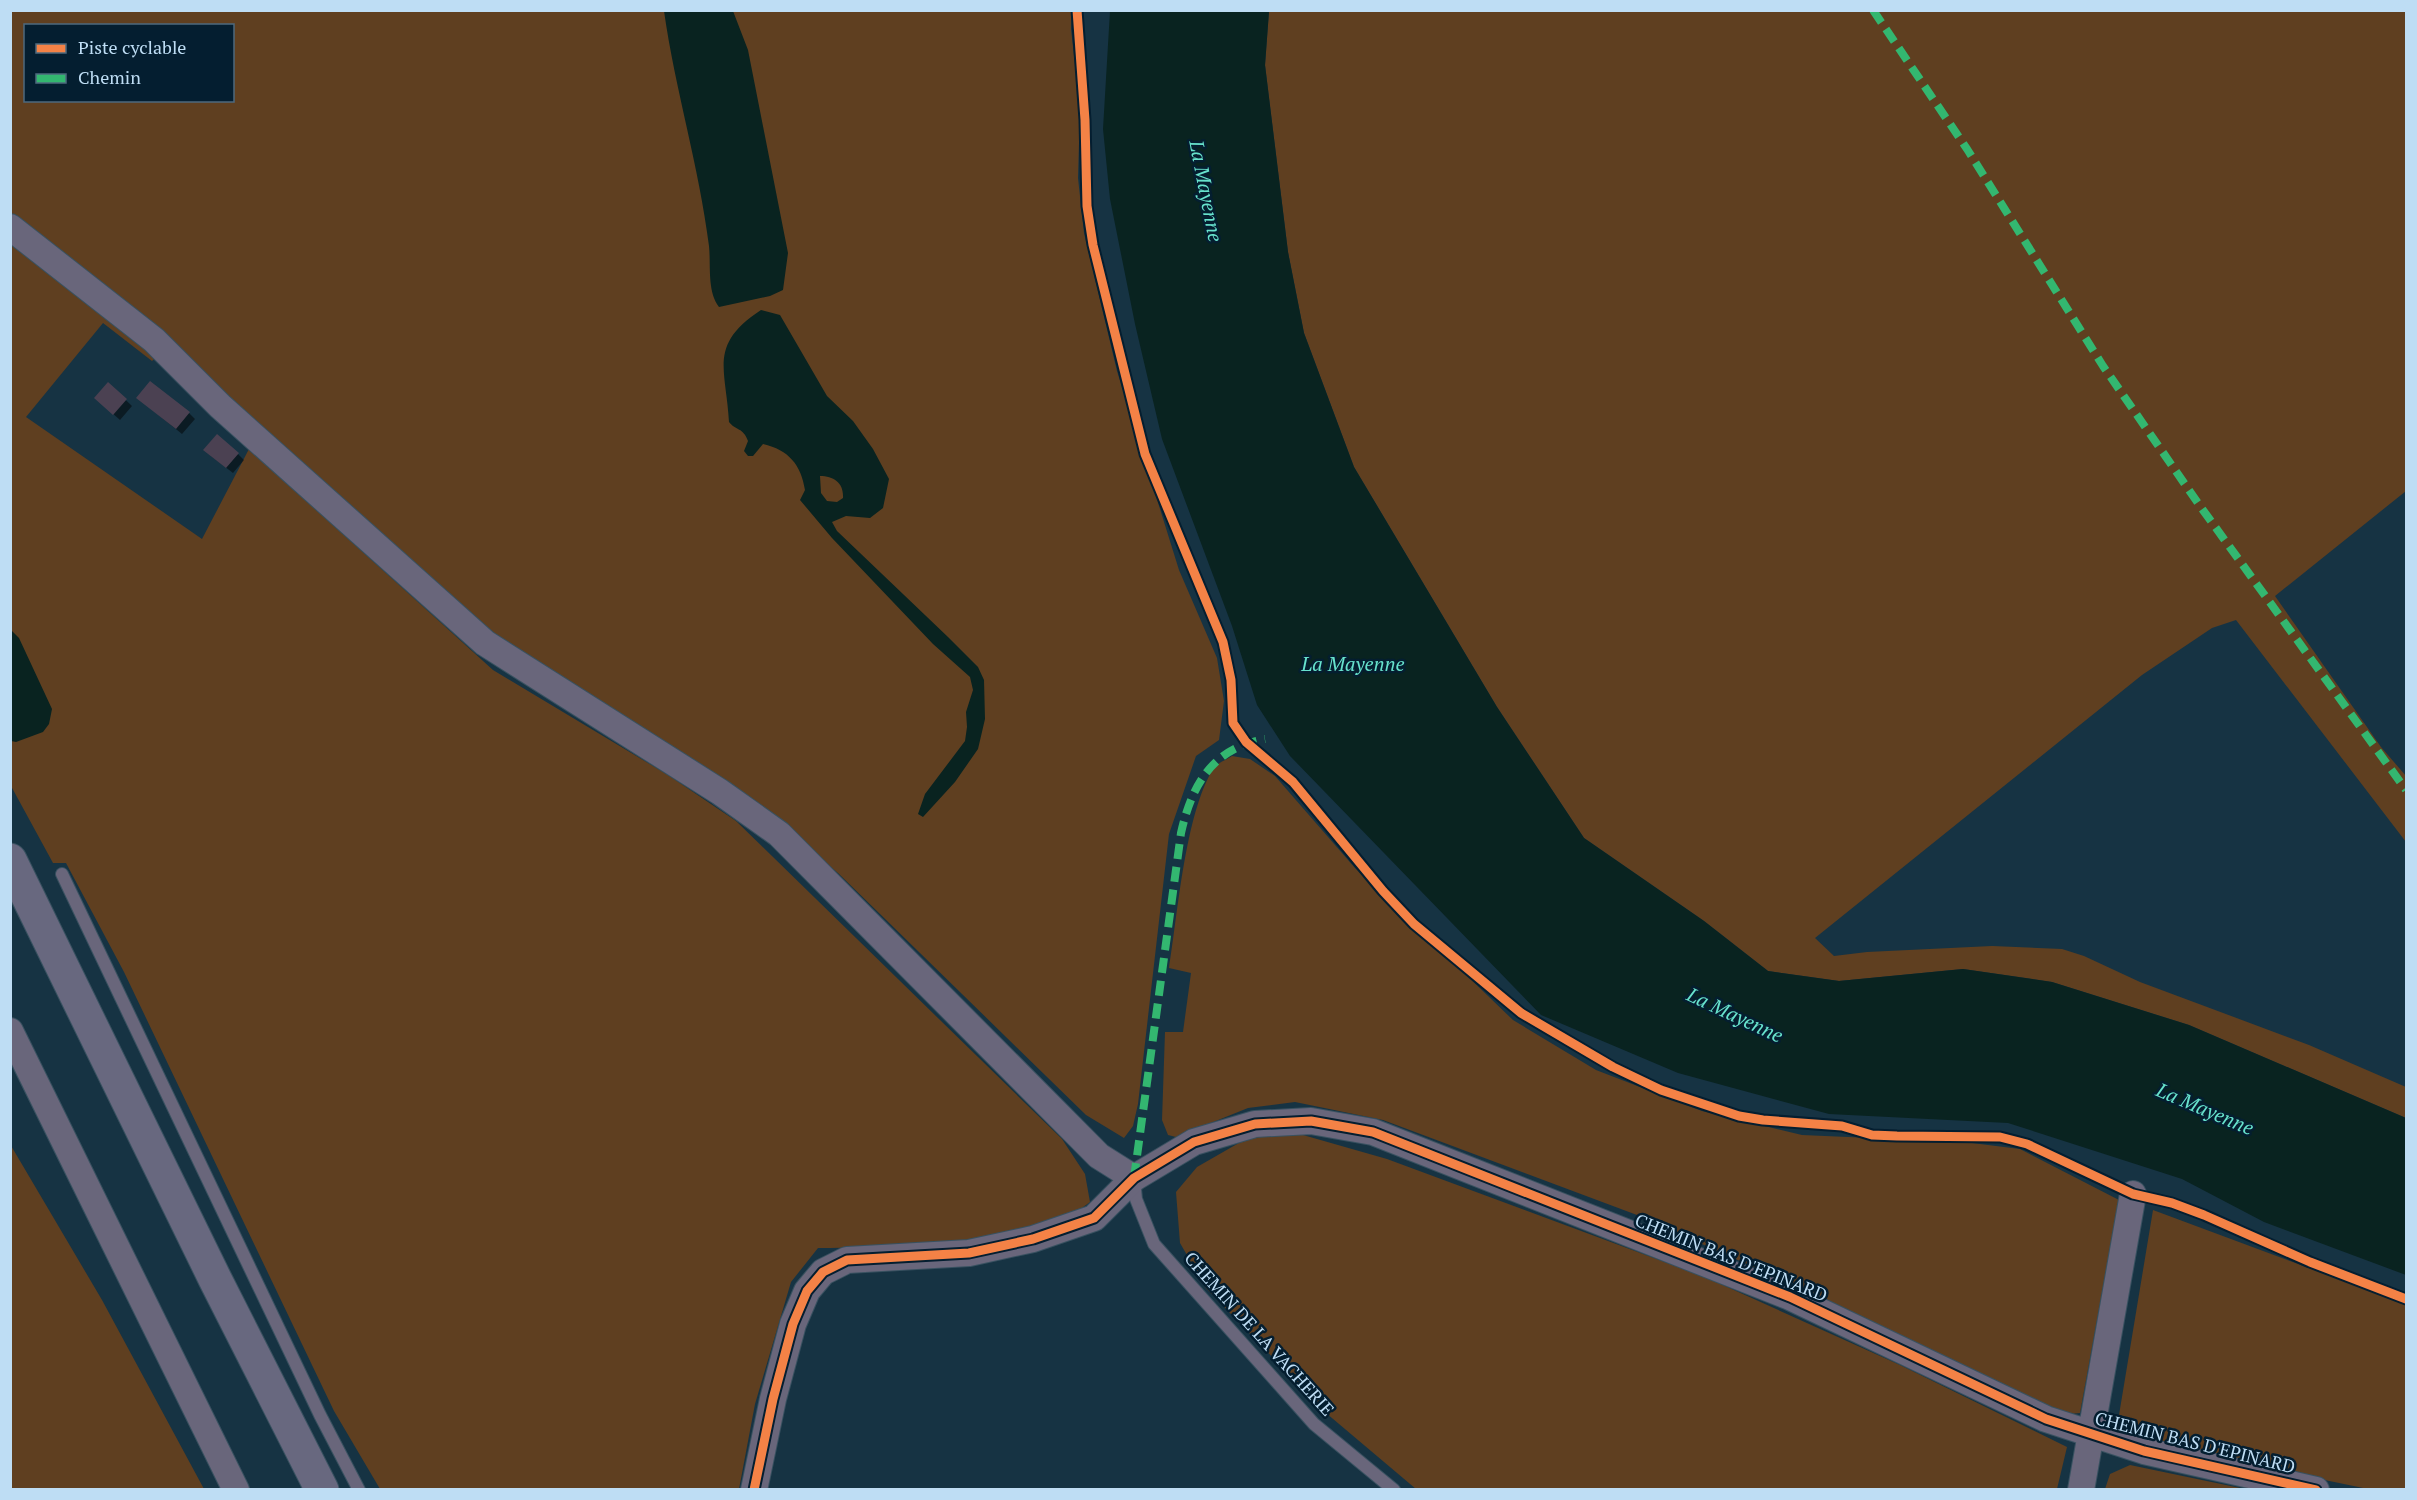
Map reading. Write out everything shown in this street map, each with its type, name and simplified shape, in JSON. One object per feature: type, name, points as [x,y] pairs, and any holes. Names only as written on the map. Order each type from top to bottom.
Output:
[{"type":"main road","points":[[10,860],[215,1279],[322,1490]]},
{"type":"street","points":[[10,227],[154,339],[220,406],[485,644],[720,792],[779,834],[1100,1156],[1134,1178]]},
{"type":"street","points":[[10,1031],[236,1490]]},
{"type":"street","name":"CHEMIN BAS D'EPINARD","points":[[754,1490],[773,1399],[793,1324],[807,1291],[823,1272],[847,1260],[969,1253],[1033,1239],[1094,1218],[1134,1178],[1194,1142],[1255,1124],[1311,1121],[1373,1132],[1790,1297],[2046,1419],[2092,1436],[2144,1451],[2316,1490]]},
{"type":"street","points":[[2081,1490],[2133,1194]]},
{"type":"lane","points":[[62,874],[320,1415],[359,1490]]},
{"type":"lane","name":"CHEMIN DE LA VACHERIE","points":[[1134,1178],[1136,1199],[1154,1244],[1314,1424],[1394,1490]]},
{"type":"shaded area","points":[[10,11],[1072,11],[1071,29],[1080,109],[1078,178],[1084,233],[1117,371],[1179,570],[1217,658],[1224,701],[1219,740],[1196,756],[1169,834],[1138,1104],[1133,1126],[1124,1138],[1086,1115],[838,873],[748,800],[458,613],[167,347],[152,361],[103,323],[26,417],[202,539],[249,449],[493,670],[668,775],[736,821],[1062,1139],[1085,1174],[1090,1202],[1070,1216],[1038,1226],[976,1239],[880,1247],[818,1248],[791,1282],[755,1404],[739,1489],[380,1489],[334,1411],[124,972],[66,863],[53,863],[11,786]]},
{"type":"shaded area","points":[[1269,11],[2406,11],[2406,491],[2275,596],[2381,747],[2406,776],[2406,842],[2236,620],[2212,628],[2142,675],[1815,938],[1834,956],[1867,952],[1992,946],[2062,949],[2084,956],[2140,982],[2309,1045],[2406,1087],[2406,1118],[2189,1025],[2052,982],[1963,969],[1839,981],[1768,971],[1704,921],[1584,838],[1497,707],[1354,467],[1304,333],[1288,252],[1265,65]]},
{"type":"shaded area","points":[[1232,756],[1250,759],[1275,776],[1355,868],[1513,1020],[1596,1070],[1702,1111],[1802,1135],[1964,1142],[2020,1149],[2119,1200],[2080,1413],[2069,1414],[2054,1409],[1834,1303],[1637,1215],[1383,1120],[1295,1102],[1248,1108],[1176,1137],[1168,1135],[1162,1120],[1165,1032],[1183,1032],[1191,973],[1169,968],[1184,865],[1203,789],[1213,769]]},
{"type":"shaded area","points":[[1258,1132],[1303,1135],[1387,1159],[1705,1277],[1900,1365],[2067,1447],[2057,1489],[1416,1489],[1326,1413],[1206,1288],[1180,1243],[1176,1192],[1197,1167]]},
{"type":"shaded area","points":[[10,1144],[102,1300],[204,1489],[11,1489]]},
{"type":"shaded area","points":[[2153,1210],[2406,1304],[2406,1489],[2368,1489],[2165,1447],[2128,1433],[2118,1421]]},
{"type":"shaded area","points":[[2130,1465],[2245,1489],[2105,1489],[2110,1474]]},
{"type":"water","points":[[664,11],[733,11],[748,50],[788,253],[783,290],[770,296],[719,307],[715,301],[711,286],[705,216]]},
{"type":"water","name":"La Mayenne","points":[[1110,11],[1269,11],[1265,65],[1288,252],[1304,333],[1354,467],[1497,707],[1584,838],[1704,921],[1768,971],[1839,981],[1963,969],[2052,982],[2189,1025],[2406,1118],[2406,1275],[2264,1222],[2182,1179],[2008,1123],[1829,1114],[1678,1073],[1541,1015],[1290,756],[1257,705],[1232,626],[1162,439],[1135,324],[1110,199],[1103,129]]},
{"type":"water","points":[[761,310],[780,315],[827,396],[853,421],[873,449],[889,479],[883,508],[870,518],[846,516],[832,522],[837,531],[978,667],[984,680],[985,719],[978,749],[955,782],[923,817],[918,814],[925,794],[965,741],[966,712],[973,690],[970,677],[933,644],[832,538],[800,500],[805,490],[803,481],[797,466],[787,455],[763,444],[753,456],[748,456],[744,451],[748,441],[746,437],[742,431],[729,422],[724,359],[733,335]],"holes":[[[820,476],[837,481],[842,488],[843,498],[837,502],[827,501],[821,493]]]},
{"type":"water","points":[[11,630],[19,638],[52,709],[49,724],[43,732],[16,742],[11,741]]},
{"type":"building","points":[[150,381],[190,412],[176,429],[136,398]]},
{"type":"building","points":[[108,382],[127,399],[113,415],[94,398]]},
{"type":"building","points":[[217,434],[239,453],[226,468],[203,450]]},
{"type":"marked path","points":[[1873,10],[1967,149],[2103,366],[2200,506],[2406,790]]},
{"type":"marked path","points":[[1134,1178],[1181,833],[1186,815],[1199,784],[1218,760],[1231,751],[1265,739]]},
{"type":"cycle path","points":[[1077,10],[1085,120],[1087,206],[1093,245],[1145,454],[1223,642],[1231,680],[1233,723],[1246,742],[1293,782],[1383,891],[1414,924],[1521,1013],[1613,1067],[1661,1090],[1739,1116],[1763,1120],[1842,1126],[1872,1135],[2000,1137],[2027,1144],[2133,1194],[2172,1203],[2204,1215],[2310,1262],[2406,1299]]},
{"type":"cycle path","points":[[754,1490],[773,1399],[793,1324],[807,1291],[823,1272],[847,1260],[969,1253],[1033,1239],[1094,1218],[1134,1178],[1194,1142],[1255,1124],[1311,1121],[1373,1132],[1790,1297],[2046,1419],[2144,1451],[2316,1490]]}]
